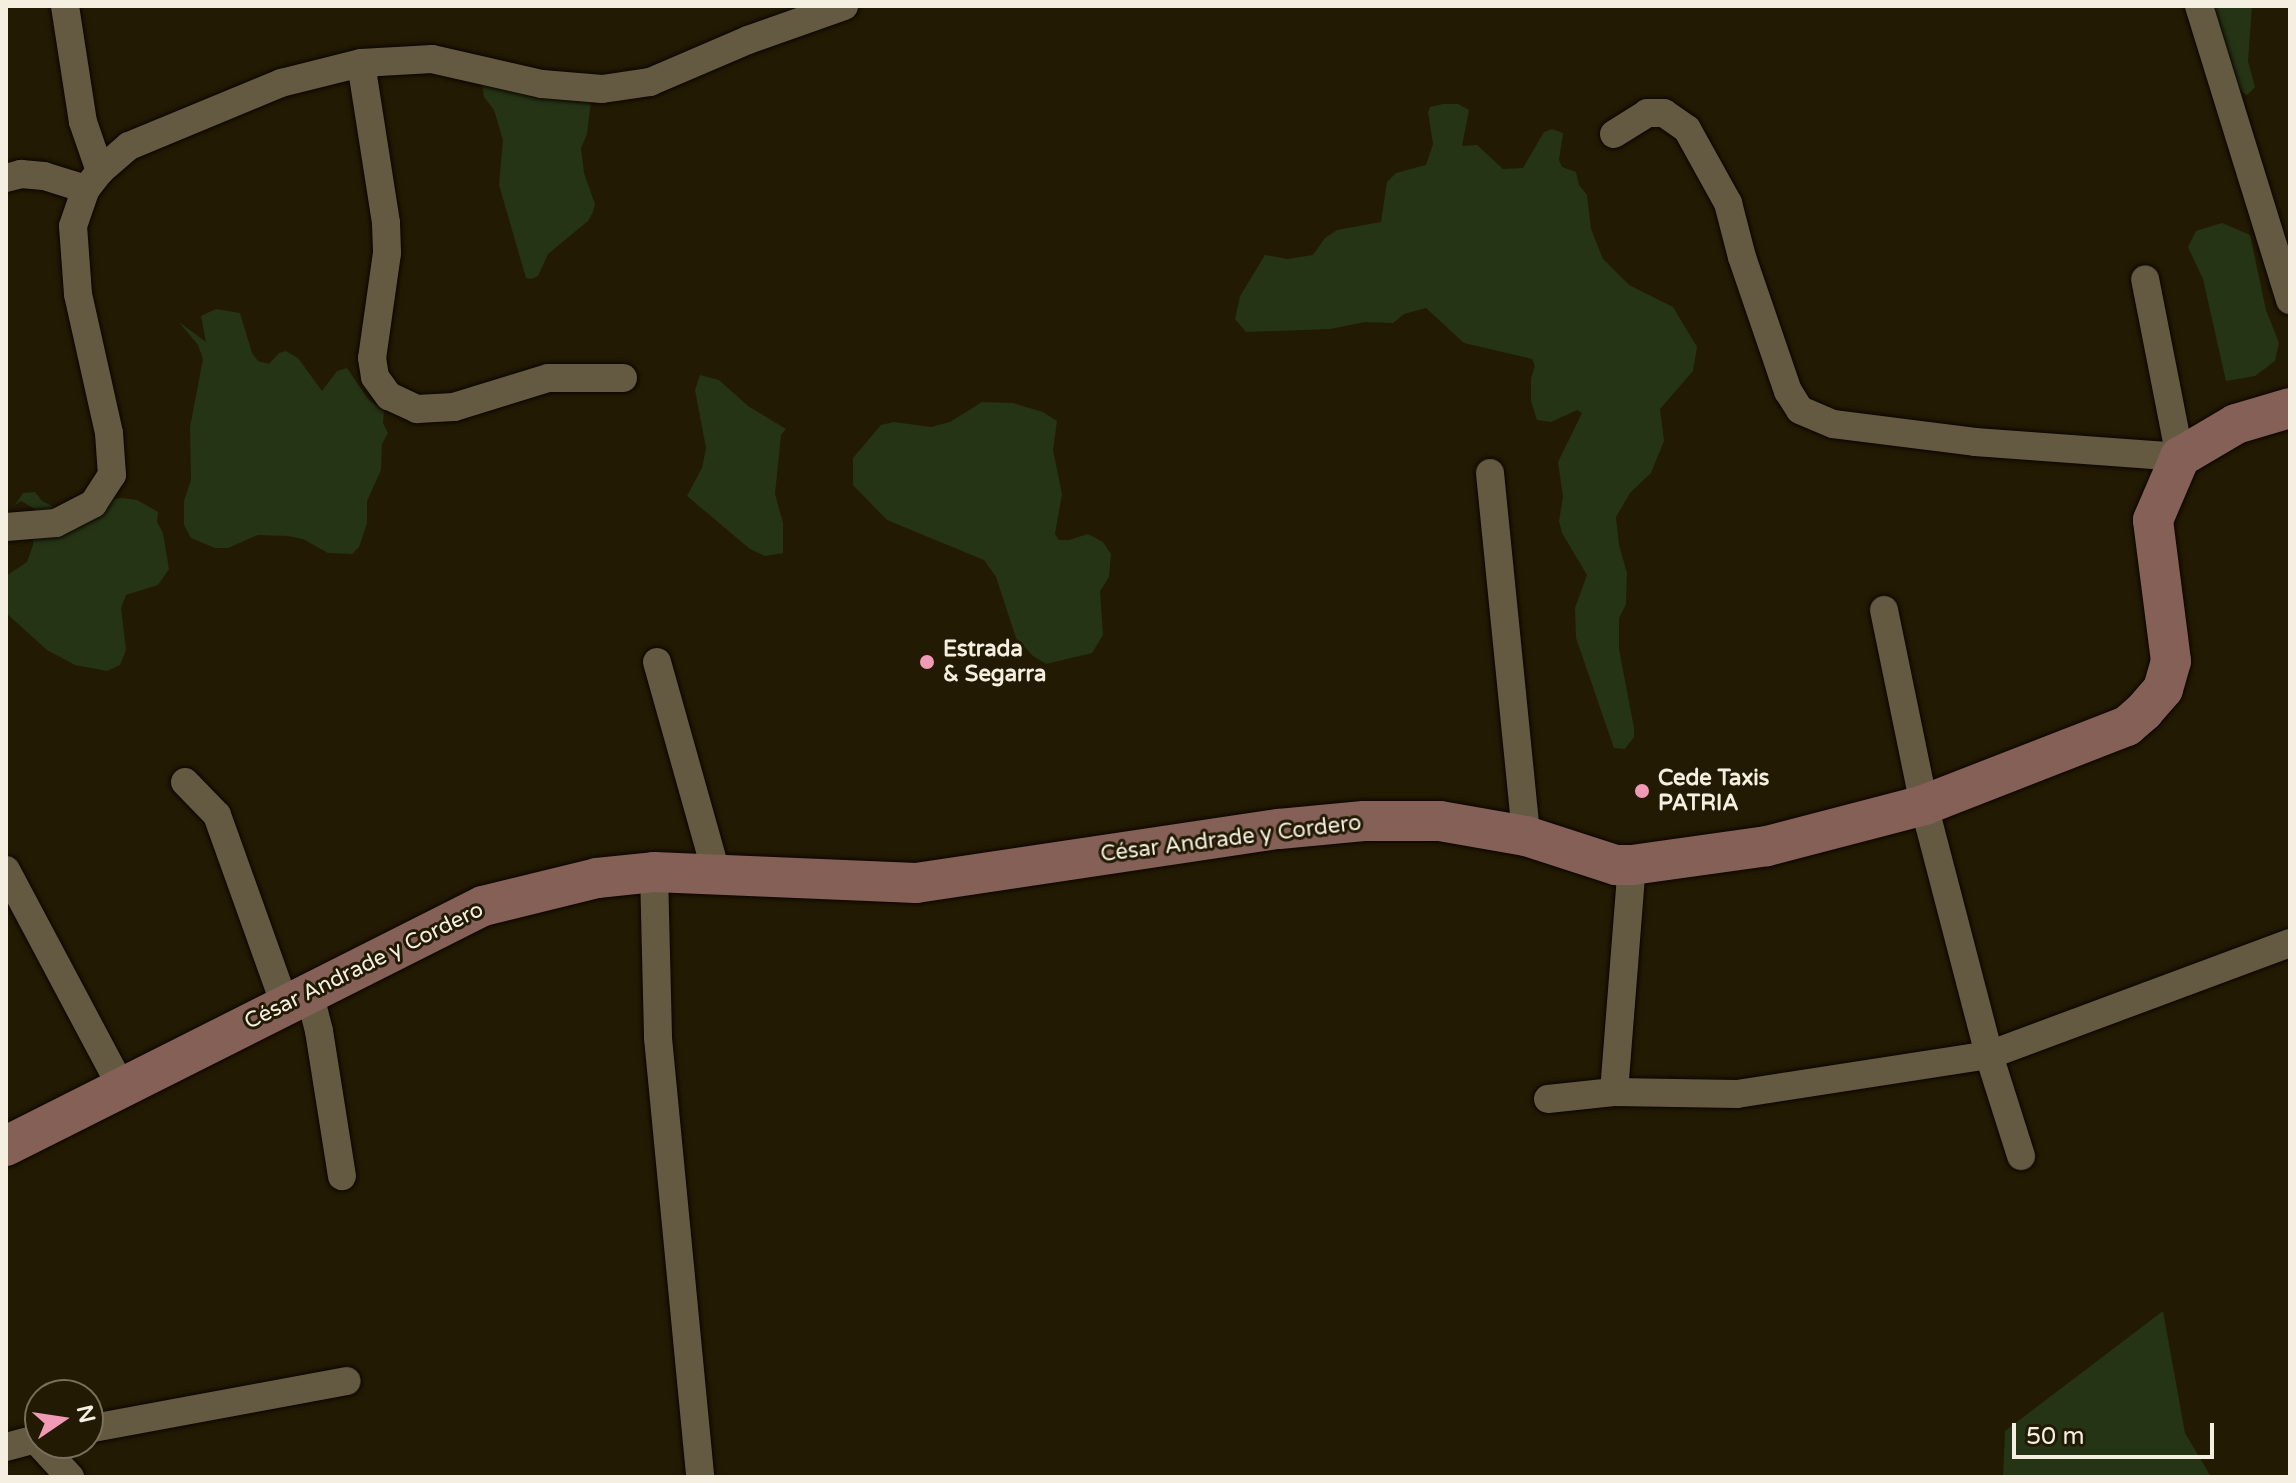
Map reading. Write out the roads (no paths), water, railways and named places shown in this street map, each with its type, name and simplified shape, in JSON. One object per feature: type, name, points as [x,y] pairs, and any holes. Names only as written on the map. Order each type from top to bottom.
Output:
[{"type":"street","points":[[65,6],[93,180]]},
{"type":"street","points":[[6,527],[56,523],[93,504],[112,475],[109,433],[78,294],[73,226],[93,180],[129,146],[281,83],[361,63],[432,59],[542,84],[602,89],[650,82],[748,40],[844,6]]},
{"type":"street","points":[[2199,6],[2290,300]]},
{"type":"street","points":[[361,63],[387,238],[372,358],[375,377],[389,396],[417,409],[454,407],[548,378],[623,378]]},
{"type":"street","points":[[1614,134],[1647,113],[1664,113],[1687,129],[1728,203],[1742,257],[1788,391],[1800,410],[1833,424],[1975,442],[2180,457],[2236,424],[2290,408]]},
{"type":"street","points":[[6,178],[21,174],[93,180]]},
{"type":"street","points":[[2145,279],[2180,457]]},
{"type":"street","name":"César Andrade y Cordero","points":[[6,1146],[483,906],[597,878],[654,872],[916,883],[1279,829],[1364,821],[1440,821],[1526,836],[1616,865],[1632,865],[1767,846],[1924,805],[2127,726],[2163,689],[2171,661],[2153,520],[2180,457]]},
{"type":"street","points":[[1490,473],[1526,836]]},
{"type":"street","points":[[1884,610],[1924,805],[1989,1055],[2021,1156]]},
{"type":"street","points":[[657,662],[717,875]]},
{"type":"street","points":[[185,782],[217,815],[268,966],[297,998],[319,1031],[342,1176]]},
{"type":"street","points":[[1614,1092],[1632,865]]},
{"type":"street","points":[[6,870],[122,1088]]},
{"type":"street","points":[[654,872],[658,1038],[700,1477]]},
{"type":"street","points":[[1548,1099],[1614,1092],[1737,1094],[1989,1055],[2290,943]]},
{"type":"street","points":[[104,1426],[347,1381]]},
{"type":"street","points":[[55,1459],[70,1477]]},
{"type":"place","name":"Estrada & Segarra","points":[[927,662]]},
{"type":"place","name":"Cede Taxis PATRIA","points":[[1642,791]]}]
